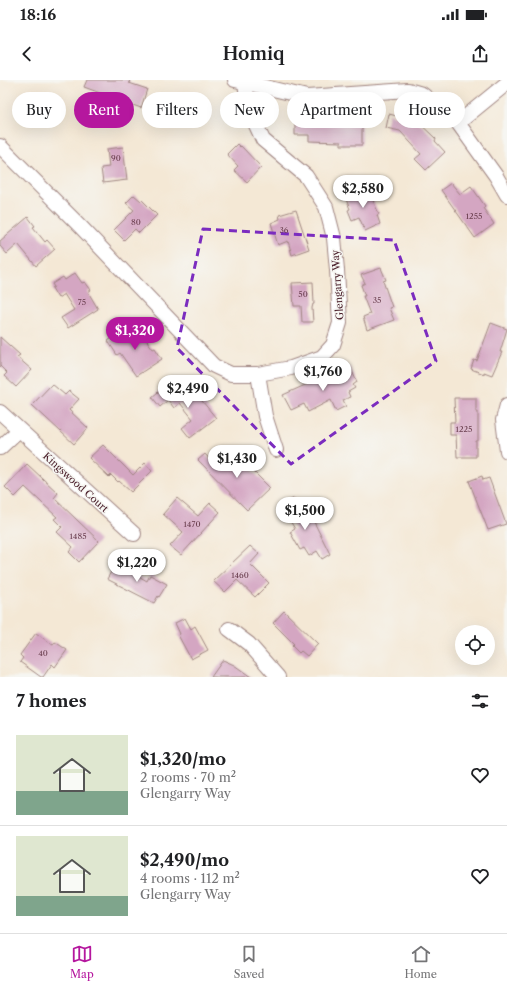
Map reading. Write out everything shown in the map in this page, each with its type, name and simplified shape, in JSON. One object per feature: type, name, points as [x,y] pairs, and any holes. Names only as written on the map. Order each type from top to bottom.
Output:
[{"type":"street","points":[[240,82],[308,97],[408,90],[415,92]]},
{"type":"street","name":"Glengarry Way","points":[[0,146],[6,150],[80,226],[214,366],[231,374],[258,374],[291,368],[322,357],[333,345],[340,323],[338,270],[334,238],[326,206],[306,176],[263,140],[249,110],[240,82]]},
{"type":"street","points":[[465,117],[507,83]]},
{"type":"street","points":[[462,128],[496,176],[507,195]]},
{"type":"street","points":[[258,374],[265,416],[276,450]]},
{"type":"street","points":[[507,405],[503,420],[507,451]]},
{"type":"street","name":"Kingswood Court","points":[[0,412],[134,534]]},
{"type":"street","points":[[0,448],[19,430]]},
{"type":"street","points":[[230,628],[249,644],[278,677]]},
{"type":"highlighted area","points":[[203,229],[394,240],[436,361],[291,464],[177,348]]},
{"type":"building","points":[[87,80],[130,80],[129,83],[147,89],[146,92],[142,92],[141,108],[134,105],[134,92],[98,92],[84,87]]},
{"type":"building","points":[[389,114],[394,115],[394,128],[424,128],[436,139],[435,141],[445,152],[426,170],[415,159],[421,154],[400,131],[386,128]]},
{"type":"building","points":[[295,128],[362,128],[362,145],[341,145],[341,142],[309,141],[309,135],[295,135]]},
{"type":"building","points":[[237,144],[240,147],[241,146],[261,167],[247,182],[234,170],[238,166],[227,154]]},
{"type":"building","points":[[123,147],[127,180],[103,183],[101,168],[109,167],[107,149]]},
{"type":"building","points":[[451,183],[460,194],[471,186],[485,206],[483,208],[494,224],[475,238],[441,190]]},
{"type":"building","points":[[367,187],[379,214],[377,215],[380,224],[365,231],[359,217],[352,220],[348,210],[350,209],[345,197]]},
{"type":"building","points":[[134,195],[141,201],[142,200],[157,215],[139,233],[135,229],[124,240],[114,230],[134,210],[126,203]]},
{"type":"building","points":[[296,210],[309,249],[292,255],[288,241],[278,245],[271,223],[280,219],[279,215]]},
{"type":"building","points":[[28,217],[35,226],[33,227],[45,242],[47,240],[55,249],[36,266],[18,244],[7,254],[0,246],[0,241]]},
{"type":"building","points":[[381,268],[386,280],[383,281],[392,307],[389,308],[394,320],[367,330],[363,317],[370,314],[363,296],[365,296],[361,285],[365,283],[361,275]]},
{"type":"building","points":[[75,273],[82,283],[85,282],[91,290],[88,292],[98,309],[68,328],[61,318],[74,310],[64,294],[58,298],[52,288],[54,287],[52,284],[63,277],[65,280]]},
{"type":"building","points":[[313,282],[313,322],[302,322],[301,306],[294,306],[292,283]]},
{"type":"building","points":[[491,323],[507,329],[500,352],[502,352],[492,375],[484,372],[484,374],[471,369],[474,360],[477,361]]},
{"type":"building","points":[[136,326],[153,349],[155,348],[162,359],[136,376],[120,353],[117,355],[108,341],[119,333],[121,336]]},
{"type":"building","points":[[0,337],[20,355],[17,357],[32,370],[16,387],[4,376],[7,373],[0,366]]},
{"type":"building","points":[[350,367],[357,382],[353,385],[355,388],[348,392],[350,397],[343,400],[346,406],[336,411],[331,400],[308,412],[304,404],[291,410],[283,395],[334,372],[335,375]]},
{"type":"building","points":[[52,384],[65,395],[69,391],[79,399],[69,410],[88,428],[74,444],[32,405]]},
{"type":"building","points":[[182,386],[188,394],[193,390],[216,418],[190,438],[182,428],[193,419],[180,403],[174,408],[168,400],[160,407],[152,397],[163,388],[169,396]]},
{"type":"building","points":[[454,398],[476,398],[476,412],[478,412],[478,441],[476,441],[476,457],[457,457],[456,435],[450,435],[450,422],[455,422]]},
{"type":"building","points":[[103,445],[133,475],[145,463],[152,471],[131,492],[111,475],[109,477],[89,458]]},
{"type":"building","points":[[234,452],[270,488],[247,510],[198,460],[205,454],[214,464],[220,459],[224,462]]},
{"type":"building","points":[[27,464],[58,493],[54,498],[99,541],[79,562],[69,552],[73,547],[57,532],[62,527],[54,519],[57,517],[25,487],[15,497],[5,487]]},
{"type":"building","points":[[482,476],[483,480],[489,478],[506,524],[488,530],[469,481]]},
{"type":"building","points":[[177,498],[198,516],[210,503],[220,512],[181,555],[170,546],[183,532],[163,514]]},
{"type":"building","points":[[294,498],[303,514],[306,512],[311,522],[313,520],[330,554],[322,559],[317,551],[309,556],[304,548],[300,550],[290,532],[295,529],[281,506]]},
{"type":"building","points":[[250,546],[259,554],[250,564],[269,583],[255,597],[237,580],[225,592],[213,581]]},
{"type":"building","points":[[116,563],[147,581],[150,575],[167,584],[154,603],[107,579]]},
{"type":"building","points":[[284,611],[318,644],[307,656],[301,651],[299,653],[292,646],[294,644],[273,623]]},
{"type":"building","points":[[185,618],[191,629],[195,626],[208,650],[191,659],[178,635],[180,634],[175,623]]},
{"type":"building","points":[[36,633],[53,645],[55,642],[67,650],[55,667],[52,664],[43,677],[20,662],[23,658],[20,655]]},
{"type":"building","points":[[223,660],[234,665],[251,677],[211,677]]}]
